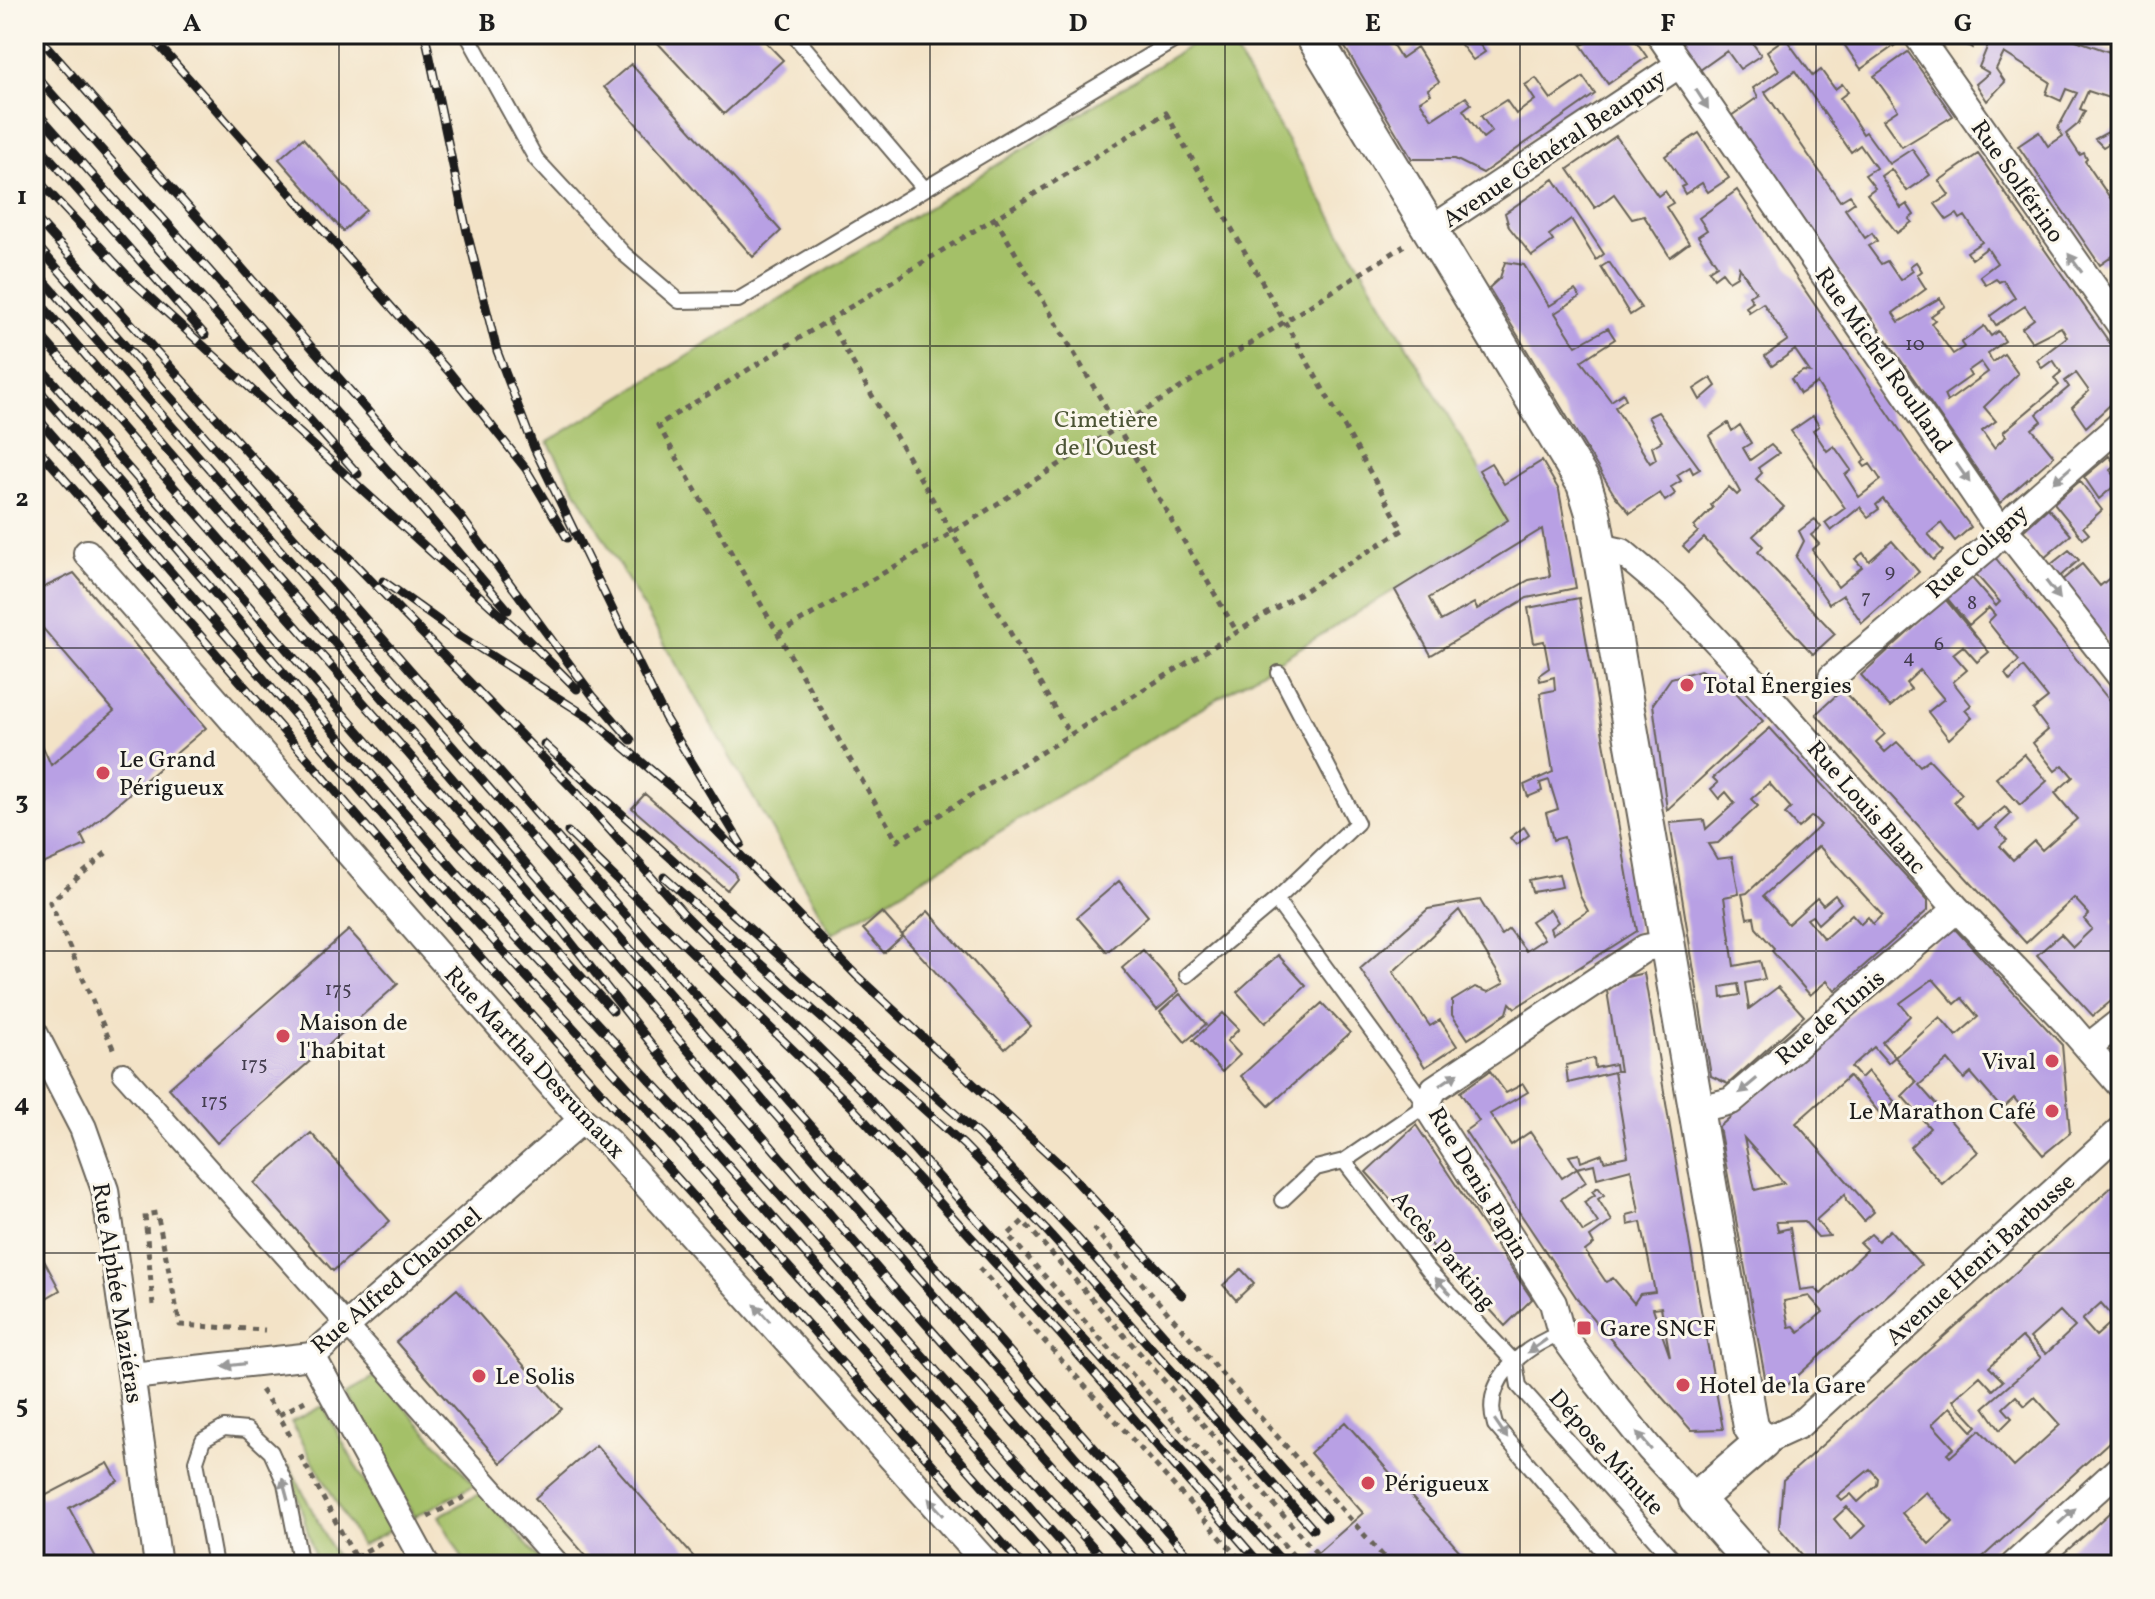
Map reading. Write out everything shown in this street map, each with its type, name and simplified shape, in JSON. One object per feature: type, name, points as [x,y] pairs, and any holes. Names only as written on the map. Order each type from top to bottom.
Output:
[{"type":"street","points":[[1312,34],[1584,484],[1600,547],[1751,1427],[1762,1442],[1696,1499],[1754,1565]]},
{"type":"street","name":"Rue Michel Roulland","points":[[1659,34],[1992,519],[2121,677]]},
{"type":"street","name":"Rue Solférino","points":[[1916,34],[2121,326]]},
{"type":"street","name":"Avenue Général Beaupuy","points":[[1429,231],[1680,64]]},
{"type":"street","name":"Rue Coligny","points":[[1832,677],[2004,530],[2121,424]]},
{"type":"street","name":"Rue Louis Blanc","points":[[1600,547],[1622,552],[1674,596],[2121,1086]]},
{"type":"street","name":"Rue Martha Desrumaux","points":[[87,553],[582,1120],[608,1142],[988,1565]]},
{"type":"street","name":"Rue de Tunis","points":[[1695,1110],[1731,1101],[1957,909]]},
{"type":"street","name":"Rue Denis Papin","points":[[1667,944],[1645,948],[1631,957],[1434,1089],[1426,1105],[1553,1303],[1561,1333],[1649,1448],[1696,1499]]},
{"type":"street","points":[[2088,1047],[2121,1021]]},
{"type":"street","name":"Rue Alphée Maziéras","points":[[34,1033],[83,1128],[105,1190],[158,1565]]},
{"type":"street","points":[[123,1073],[560,1565]]},
{"type":"street","name":"Rue Alfred Chaumel","points":[[132,1376],[312,1356],[582,1120]]},
{"type":"street","name":"Avenue Henri Barbusse","points":[[1762,1442],[1799,1425],[2121,1130]]},
{"type":"street","points":[[312,1356],[426,1565]]},
{"type":"street","points":[[2014,1565],[2121,1467]]},
{"type":"lane","points":[[467,34],[536,159],[624,254],[679,301],[738,300],[923,187],[1185,34]]},
{"type":"lane","points":[[793,34],[923,187]]},
{"type":"lane","points":[[1187,975],[1276,900],[1357,823],[1279,673]]},
{"type":"lane","points":[[1276,900],[1426,1105],[1344,1161],[1316,1168],[1282,1200]]},
{"type":"lane","name":"Accès Parking","points":[[1344,1161],[1429,1271],[1515,1363]]},
{"type":"lane","points":[[1561,1333],[1533,1347],[1515,1363],[1493,1389],[1490,1408],[1495,1425],[1615,1565]]},
{"type":"lane","name":"Dépose Minute","points":[[1515,1363],[1519,1386],[1678,1565]]},
{"type":"lane","points":[[215,1565],[196,1461],[203,1440],[224,1428],[247,1430],[271,1452],[285,1483],[301,1565]]},
{"type":"path","points":[[1166,113],[1403,530],[897,841],[658,425],[995,218],[1166,113]]},
{"type":"path","points":[[995,218],[1237,632]]},
{"type":"path","points":[[778,634],[951,532],[1429,231]]},
{"type":"path","points":[[828,320],[1070,735]]},
{"type":"path","points":[[106,853],[50,902],[123,1073]]},
{"type":"path","points":[[153,1309],[145,1215],[157,1213],[180,1325],[279,1331]]},
{"type":"path","points":[[1302,1565],[1008,1235],[1023,1221],[1327,1565]]},
{"type":"path","points":[[1093,1228],[1391,1565]]},
{"type":"path","points":[[979,1268],[1245,1565]]},
{"type":"path","points":[[256,1382],[279,1415],[359,1565]]},
{"type":"path","points":[[279,1415],[307,1400],[302,1390]]},
{"type":"path","points":[[420,1521],[488,1484]]},
{"type":"path","points":[[355,1557],[390,1538]]},
{"type":"green space","name":"Cimetière de l'Ouest","points":[[1209,34],[1225,34],[1509,520],[832,934],[548,442]]},
{"type":"green space","points":[[376,1376],[475,1485],[414,1517],[348,1392]]},
{"type":"green space","points":[[323,1406],[391,1530],[361,1546],[291,1422]]},
{"type":"green space","points":[[289,1465],[340,1565],[317,1565]]},
{"type":"green space","points":[[481,1493],[545,1565],[466,1565],[439,1516]]},
{"type":"building","points":[[664,34],[758,34],[783,60],[724,114],[656,41]]},
{"type":"building","points":[[1337,34],[1386,34],[1401,58],[1417,47],[1439,82],[1428,89],[1431,94],[1420,101],[1432,119],[1466,97],[1471,104],[1463,110],[1483,138],[1492,131],[1481,116],[1506,100],[1516,114],[1535,100],[1525,85],[1536,78],[1551,99],[1583,77],[1595,94],[1483,173],[1455,159],[1412,159]]},
{"type":"building","points":[[1472,34],[1485,52],[1473,60],[1455,37]]},
{"type":"building","points":[[1580,34],[1631,34],[1647,57],[1608,84],[1581,45],[1586,43]]},
{"type":"building","points":[[1675,34],[1746,34],[1761,55],[1740,69],[1727,51],[1700,70]]},
{"type":"building","points":[[1790,34],[1807,34],[1789,43],[1813,76],[1821,70],[1835,89],[1842,84],[1848,92],[1840,98],[1863,134],[1866,132],[1889,164],[1912,149],[1930,175],[1907,191],[1891,169],[1881,176],[1901,208],[1907,204],[1914,215],[1909,219],[1912,222],[1897,233],[1867,194],[1875,188],[1865,175],[1876,168],[1860,145],[1851,152],[1795,71],[1765,92],[1840,201],[1850,195],[1855,202],[1845,209],[1865,238],[1872,233],[1877,241],[1868,246],[1881,264],[1887,261],[1900,280],[1913,271],[1910,266],[1916,262],[1922,271],[1917,275],[1926,289],[1893,313],[1899,322],[1940,298],[1945,306],[1931,316],[1935,320],[1931,323],[1953,354],[1964,347],[1961,343],[1984,326],[1991,336],[1998,331],[2005,341],[1988,353],[1993,362],[2004,354],[2018,374],[1984,407],[1996,421],[1982,431],[1994,448],[2006,436],[2003,432],[2059,385],[2054,378],[2061,372],[2053,360],[2042,368],[2037,360],[2067,337],[2061,327],[2032,342],[2022,328],[2034,319],[2025,306],[1996,325],[1990,316],[2015,298],[2003,280],[1999,282],[1996,279],[1986,285],[1980,276],[1997,263],[1987,248],[1972,259],[1967,252],[1982,242],[1965,216],[1960,219],[1957,214],[1947,220],[1935,204],[1949,195],[1939,181],[1978,154],[2121,359],[2121,395],[2086,427],[2072,407],[2089,391],[2076,373],[2065,381],[2069,387],[2037,414],[2042,421],[2032,429],[2054,456],[2000,503],[1731,116],[1758,97],[1753,88],[1779,70],[1767,51]],"holes":[[[1981,362],[1988,372],[1947,402],[1944,395],[1971,376],[1968,371]]]},
{"type":"building","points":[[1837,34],[1896,34],[1901,41],[1861,69]]},
{"type":"building","points":[[1951,34],[2059,34],[2121,56],[2121,102],[2088,91],[2080,109],[2085,111],[2078,124],[2066,134],[2080,155],[2084,153],[2085,161],[2111,199],[2121,192],[2121,250],[2100,265],[2018,146],[2039,132],[2048,146],[2063,136],[2058,128],[2077,93],[2066,89],[2061,101],[2046,94],[2050,82],[2004,53],[1996,69],[2005,82],[1987,101],[1976,84],[1989,73],[1979,67],[1988,45],[1977,38],[1972,48]]},
{"type":"building","points":[[1908,52],[1953,116],[1902,147],[1883,120],[1898,110],[1874,76]]},
{"type":"building","points":[[631,64],[781,231],[753,257],[604,87]]},
{"type":"building","points":[[2121,125],[2121,136],[2103,147],[2095,139]]},
{"type":"building","points":[[1699,133],[1729,178],[1708,192],[1702,183],[1685,194],[1681,187],[1685,185],[1665,156]]},
{"type":"building","points":[[1616,136],[1658,196],[1665,191],[1673,203],[1666,207],[1689,243],[1670,257],[1644,216],[1632,219],[1614,194],[1595,208],[1568,169]]},
{"type":"building","points":[[303,138],[366,210],[343,231],[279,159]]},
{"type":"building","points":[[1554,179],[1604,254],[1596,260],[1571,219],[1549,235],[1553,241],[1532,256],[1509,227],[1505,213]]},
{"type":"building","points":[[1737,190],[1916,454],[1971,527],[1955,541],[1941,523],[1928,534],[1943,551],[1933,560],[1883,499],[1876,505],[1879,509],[1868,517],[1860,507],[1831,531],[1825,523],[1845,508],[1791,431],[1813,416],[1819,426],[1813,430],[1827,451],[1834,446],[1851,470],[1845,475],[1859,497],[1881,480],[1870,464],[1865,467],[1862,463],[1866,459],[1817,383],[1800,394],[1791,379],[1803,371],[1810,372],[1795,350],[1772,366],[1765,356],[1788,340],[1763,303],[1749,312],[1746,307],[1753,302],[1749,296],[1756,292],[1739,267],[1737,276],[1729,281],[1722,272],[1714,278],[1709,270],[1717,265],[1698,236],[1707,230],[1699,218]]},
{"type":"building","points":[[1505,262],[1524,265],[1549,306],[1575,290],[1580,297],[1555,313],[1576,346],[1608,328],[1615,339],[1581,361],[1611,401],[1623,393],[1626,399],[1615,407],[1650,463],[1656,459],[1652,447],[1662,441],[1648,417],[1658,412],[1700,469],[1693,473],[1690,467],[1677,475],[1681,481],[1671,487],[1675,494],[1665,501],[1660,493],[1630,513],[1615,496],[1489,288],[1500,278]]},
{"type":"building","points":[[1609,262],[1641,308],[1630,315],[1601,267]]},
{"type":"building","points":[[1711,378],[1716,386],[1700,400],[1694,389]]},
{"type":"building","points":[[1728,423],[1732,431],[1740,425],[1751,443],[1743,448],[1750,460],[1771,445],[1779,453],[1758,468],[1762,473],[1756,479],[1784,507],[1753,536],[1763,546],[1758,552],[1835,634],[1813,654],[1704,538],[1689,552],[1683,546],[1698,532],[1694,527],[1729,487],[1737,495],[1740,492],[1709,436]]},
{"type":"building","points":[[2109,456],[2116,465],[2110,470],[2120,481],[2099,499],[2084,477]]},
{"type":"building","points":[[1542,461],[1559,490],[1576,588],[1527,598],[1431,655],[1395,590],[1508,520],[1479,470],[1491,463],[1504,484]],"holes":[[[1542,529],[1550,576],[1529,580],[1477,609],[1474,603],[1441,621],[1429,598]]]},
{"type":"building","points":[[2080,481],[2102,510],[2083,527],[2089,534],[2083,539],[2054,503]]},
{"type":"building","points":[[2048,508],[2071,535],[2043,559],[2022,532]]},
{"type":"building","points":[[2119,508],[2121,543],[2112,533],[2119,527],[2111,515]]},
{"type":"building","points":[[1815,519],[1821,527],[1811,535],[1819,544],[1812,550],[1838,587],[1862,567],[1855,559],[1863,553],[1869,561],[1892,541],[1919,572],[1862,623],[1843,595],[1829,604],[1796,557],[1804,541],[1799,531]]},
{"type":"building","points":[[2069,550],[2079,560],[2058,578],[2049,566]]},
{"type":"building","points":[[1994,556],[2121,715],[2121,907],[2118,909],[2121,914],[2112,921],[2121,931],[2121,993],[2093,1016],[2037,955],[2061,934],[2073,947],[2092,929],[2084,919],[2089,914],[2074,898],[2026,943],[1816,714],[1842,690],[1885,734],[1876,742],[1885,752],[1897,742],[1920,766],[1929,759],[1962,794],[1954,802],[1978,829],[2005,807],[2011,814],[1996,828],[2007,840],[2000,846],[2013,860],[2034,841],[2042,850],[2077,819],[2055,793],[2073,777],[2063,765],[2055,771],[2033,743],[2048,730],[2033,710],[2048,698],[2023,667],[2010,681],[2005,674],[2019,661],[1988,622],[1995,615],[1989,608],[1969,625],[1947,598],[1971,577],[1996,606],[2000,602],[1975,573]]},
{"type":"building","points":[[2082,564],[2100,586],[2119,570],[2121,572],[2121,658],[2061,581]]},
{"type":"building","points":[[74,573],[206,728],[81,835],[86,845],[34,868],[34,727],[51,765],[114,711],[34,618],[34,592]]},
{"type":"building","points":[[1579,598],[1637,931],[1515,1008],[1510,1003],[1507,1013],[1468,1039],[1452,1015],[1452,1001],[1475,987],[1488,992],[1504,983],[1459,910],[1393,972],[1430,1026],[1440,1020],[1457,1046],[1425,1067],[1360,969],[1428,909],[1480,900],[1501,935],[1509,929],[1526,951],[1544,939],[1531,921],[1550,909],[1558,922],[1550,928],[1552,934],[1588,911],[1580,896],[1564,837],[1553,840],[1546,813],[1558,809],[1549,780],[1540,783],[1542,791],[1528,797],[1524,785],[1553,772],[1540,693],[1555,690],[1554,677],[1540,681],[1539,675],[1549,668],[1544,641],[1534,643],[1528,608]]},
{"type":"building","points":[[1945,599],[1989,652],[1977,662],[1963,646],[1953,654],[1967,670],[1953,682],[1971,705],[1965,710],[1972,718],[1949,739],[1928,712],[1944,699],[1920,670],[1906,683],[1911,689],[1890,707],[1861,675]]},
{"type":"building","points":[[1700,670],[1724,680],[1763,721],[1667,810],[1653,704],[1671,678]]},
{"type":"building","points":[[1770,728],[1928,900],[1928,910],[1835,991],[1827,981],[1810,995],[1772,951],[1774,948],[1756,928],[1754,917],[1747,918],[1742,894],[1747,893],[1821,825],[1812,816],[1798,828],[1785,814],[1791,808],[1769,783],[1751,799],[1758,806],[1718,843],[1708,844],[1717,859],[1732,857],[1739,894],[1724,897],[1734,966],[1760,961],[1765,979],[1745,983],[1749,1009],[1778,987],[1804,1016],[1728,1084],[1711,1076],[1670,823],[1704,820],[1706,829],[1735,803],[1726,792],[1719,799],[1711,789],[1718,783],[1713,778]],"holes":[[[1819,846],[1882,915],[1873,924],[1868,917],[1861,924],[1852,914],[1824,939],[1807,919],[1812,916],[1818,924],[1841,903],[1835,895],[1823,905],[1817,898],[1788,924],[1763,896]],[[1738,984],[1740,995],[1722,998],[1721,987]]]},
{"type":"building","points":[[2024,754],[2047,781],[2020,805],[1996,778]]},
{"type":"building","points":[[645,794],[733,871],[737,878],[727,890],[632,808]]},
{"type":"building","points":[[1524,827],[1529,835],[1516,845],[1510,838]]},
{"type":"building","points":[[1559,874],[1562,887],[1532,892],[1529,880]]},
{"type":"building","points":[[1119,881],[1148,916],[1107,952],[1077,917]]},
{"type":"building","points":[[928,911],[1031,1026],[1005,1049],[902,935]]},
{"type":"building","points":[[882,912],[903,936],[884,953],[863,929]]},
{"type":"building","points":[[1953,927],[2062,1045],[2070,1133],[2043,1155],[2014,1121],[2024,1110],[2014,1098],[2002,1109],[1971,1073],[1964,1079],[1948,1060],[1919,1085],[1978,1152],[1942,1184],[1910,1147],[1930,1128],[1902,1096],[1916,1082],[1895,1057],[1888,1063],[1874,1047],[1851,1067],[1861,1078],[1868,1071],[1895,1102],[1881,1115],[1849,1076],[1796,1123],[1874,1212],[1864,1221],[1846,1200],[1845,1194],[1816,1220],[1830,1236],[1818,1237],[1804,1221],[1776,1222],[1778,1231],[1790,1228],[1800,1290],[1815,1288],[1821,1294],[1867,1250],[1860,1243],[1871,1234],[1878,1241],[1890,1230],[1921,1265],[1783,1389],[1766,1383],[1719,1127]],"holes":[[[1933,979],[1955,1004],[1962,998],[1978,1017],[1956,1036],[1940,1017],[1895,1057],[1882,1042],[1910,1016],[1900,1003]],[[1744,1138],[1784,1183],[1755,1190]],[[1809,1296],[1823,1312],[1799,1332],[1794,1326],[1789,1327],[1784,1301]]]},
{"type":"building","name":"Maison de l'habitat","points":[[349,930],[398,984],[217,1143],[169,1088]]},
{"type":"building","points":[[1143,950],[1179,991],[1157,1010],[1122,968]]},
{"type":"building","points":[[1278,955],[1306,986],[1265,1023],[1237,992]]},
{"type":"building","points":[[1644,973],[1723,1429],[1691,1430],[1580,1303],[1465,1131],[1479,1121],[1460,1092],[1490,1071],[1506,1093],[1523,1084],[1528,1092],[1490,1114],[1511,1145],[1530,1132],[1562,1178],[1577,1168],[1569,1156],[1579,1154],[1581,1162],[1602,1154],[1604,1161],[1628,1156],[1614,1072],[1568,1083],[1566,1065],[1594,1058],[1595,1068],[1615,1064],[1616,1071],[1620,1071],[1607,991],[1627,977]],"holes":[[[1594,1164],[1597,1178],[1631,1169],[1639,1212],[1627,1215],[1628,1225],[1641,1222],[1655,1292],[1640,1294],[1634,1303],[1613,1278],[1606,1282],[1585,1251],[1594,1244],[1590,1237],[1612,1221],[1598,1199],[1604,1195],[1598,1187],[1592,1191],[1595,1195],[1584,1202],[1598,1223],[1583,1232],[1561,1199],[1586,1182],[1577,1168]],[[1661,1307],[1670,1357],[1653,1308]]]},
{"type":"building","points":[[1180,994],[1206,1024],[1185,1042],[1160,1012]]},
{"type":"building","points":[[1322,1003],[1350,1033],[1269,1106],[1241,1076]]},
{"type":"building","points":[[1223,1013],[1239,1029],[1227,1041],[1240,1055],[1222,1072],[1193,1040]]},
{"type":"building","points":[[1416,1125],[1532,1299],[1505,1326],[1366,1172]]},
{"type":"building","name":"Maison de l'habitat","points":[[311,1133],[390,1221],[333,1271],[254,1183]]},
{"type":"building","points":[[2115,1184],[2121,1185],[2118,1244],[2121,1351],[2114,1357],[2121,1365],[2121,1431],[1974,1565],[1811,1565],[1779,1528],[1783,1480]],"holes":[[[2101,1303],[2115,1319],[2096,1336],[2082,1320]],[[2060,1311],[2075,1327],[2046,1354],[2030,1338]],[[2022,1337],[2041,1358],[1984,1407],[2000,1430],[2012,1418],[2003,1408],[2016,1396],[2025,1406],[2035,1397],[2060,1425],[2014,1467],[1980,1430],[1950,1457],[1947,1454],[1954,1448],[1932,1424],[1950,1407],[1972,1431],[1977,1426],[1953,1400],[1980,1376],[1993,1390],[2003,1381],[1989,1367]],[[1870,1469],[1878,1478],[1877,1485],[1858,1502],[1851,1494],[1842,1501],[1837,1496]],[[1926,1492],[1953,1522],[1929,1544],[1902,1513]],[[1847,1507],[1865,1526],[1851,1539],[1834,1519]]]},
{"type":"building","points":[[34,1242],[60,1290],[34,1305]]},
{"type":"building","points":[[1241,1269],[1254,1283],[1236,1300],[1223,1285]]},
{"type":"building","name":"Le Solis","points":[[457,1289],[562,1409],[501,1463],[396,1342]]},
{"type":"building","name":"Périgueux","points":[[1345,1422],[1472,1565],[1304,1565],[1363,1513],[1310,1453]]},
{"type":"building","name":"Le Solis","points":[[596,1445],[699,1563],[697,1565],[594,1565],[535,1498]]},
{"type":"building","points":[[108,1463],[118,1481],[69,1508],[100,1565],[34,1565],[34,1485],[41,1498]]},
{"type":"building","points":[[2121,1502],[2121,1565],[2050,1565],[2085,1535]]},
{"type":"railway","points":[[36,34],[461,517],[593,696],[631,740]]},
{"type":"railway","points":[[149,34],[450,373],[526,469],[567,538]]},
{"type":"railway","points":[[425,34],[467,232],[497,351],[534,448],[665,718],[741,844]]},
{"type":"railway","points":[[34,74],[423,510],[508,610]]},
{"type":"railway","points":[[34,109],[358,474]]},
{"type":"railway","points":[[34,140],[205,335]]},
{"type":"railway","points":[[34,176],[134,283],[524,636],[577,689]]},
{"type":"railway","points":[[34,216],[260,466],[577,793],[685,915],[862,1091],[1280,1559]]},
{"type":"railway","points":[[34,242],[1197,1565]]},
{"type":"railway","points":[[34,269],[1170,1565]]},
{"type":"railway","points":[[34,296],[888,1281],[1140,1565]]},
{"type":"railway","points":[[34,328],[544,908],[697,1102],[1109,1565]]},
{"type":"railway","points":[[34,360],[414,795],[613,1011]]},
{"type":"railway","points":[[34,384],[462,879],[691,1124],[1081,1565]]},
{"type":"railway","points":[[34,414],[439,881],[675,1139],[1053,1565]]},
{"type":"railway","points":[[34,444],[458,932],[1022,1565]]},
{"type":"railway","points":[[383,581],[460,636],[590,718],[691,804],[857,976],[1067,1171],[1182,1295]]},
{"type":"railway","points":[[544,744],[979,1135],[1071,1231],[1326,1518]]},
{"type":"railway","points":[[568,832],[851,1106],[1061,1335],[1261,1565]]},
{"type":"railway","points":[[664,877],[964,1145],[1046,1230],[1313,1529]]},
{"type":"place","name":"Total Énergies","points":[[1687,685]]},
{"type":"place","name":"Le Grand Périgueux","points":[[103,773]]},
{"type":"place","name":"Maison de l'habitat","points":[[283,1036]]},
{"type":"place","name":"Vival","points":[[2052,1061]]},
{"type":"place","name":"Le Marathon Café","points":[[2052,1111]]},
{"type":"place","name":"Gare SNCF","points":[[1584,1328]]},
{"type":"place","name":"Le Solis","points":[[479,1376]]},
{"type":"place","name":"Hotel de la Gare","points":[[1683,1385]]},
{"type":"place","name":"Périgueux","points":[[1368,1483]]}]
